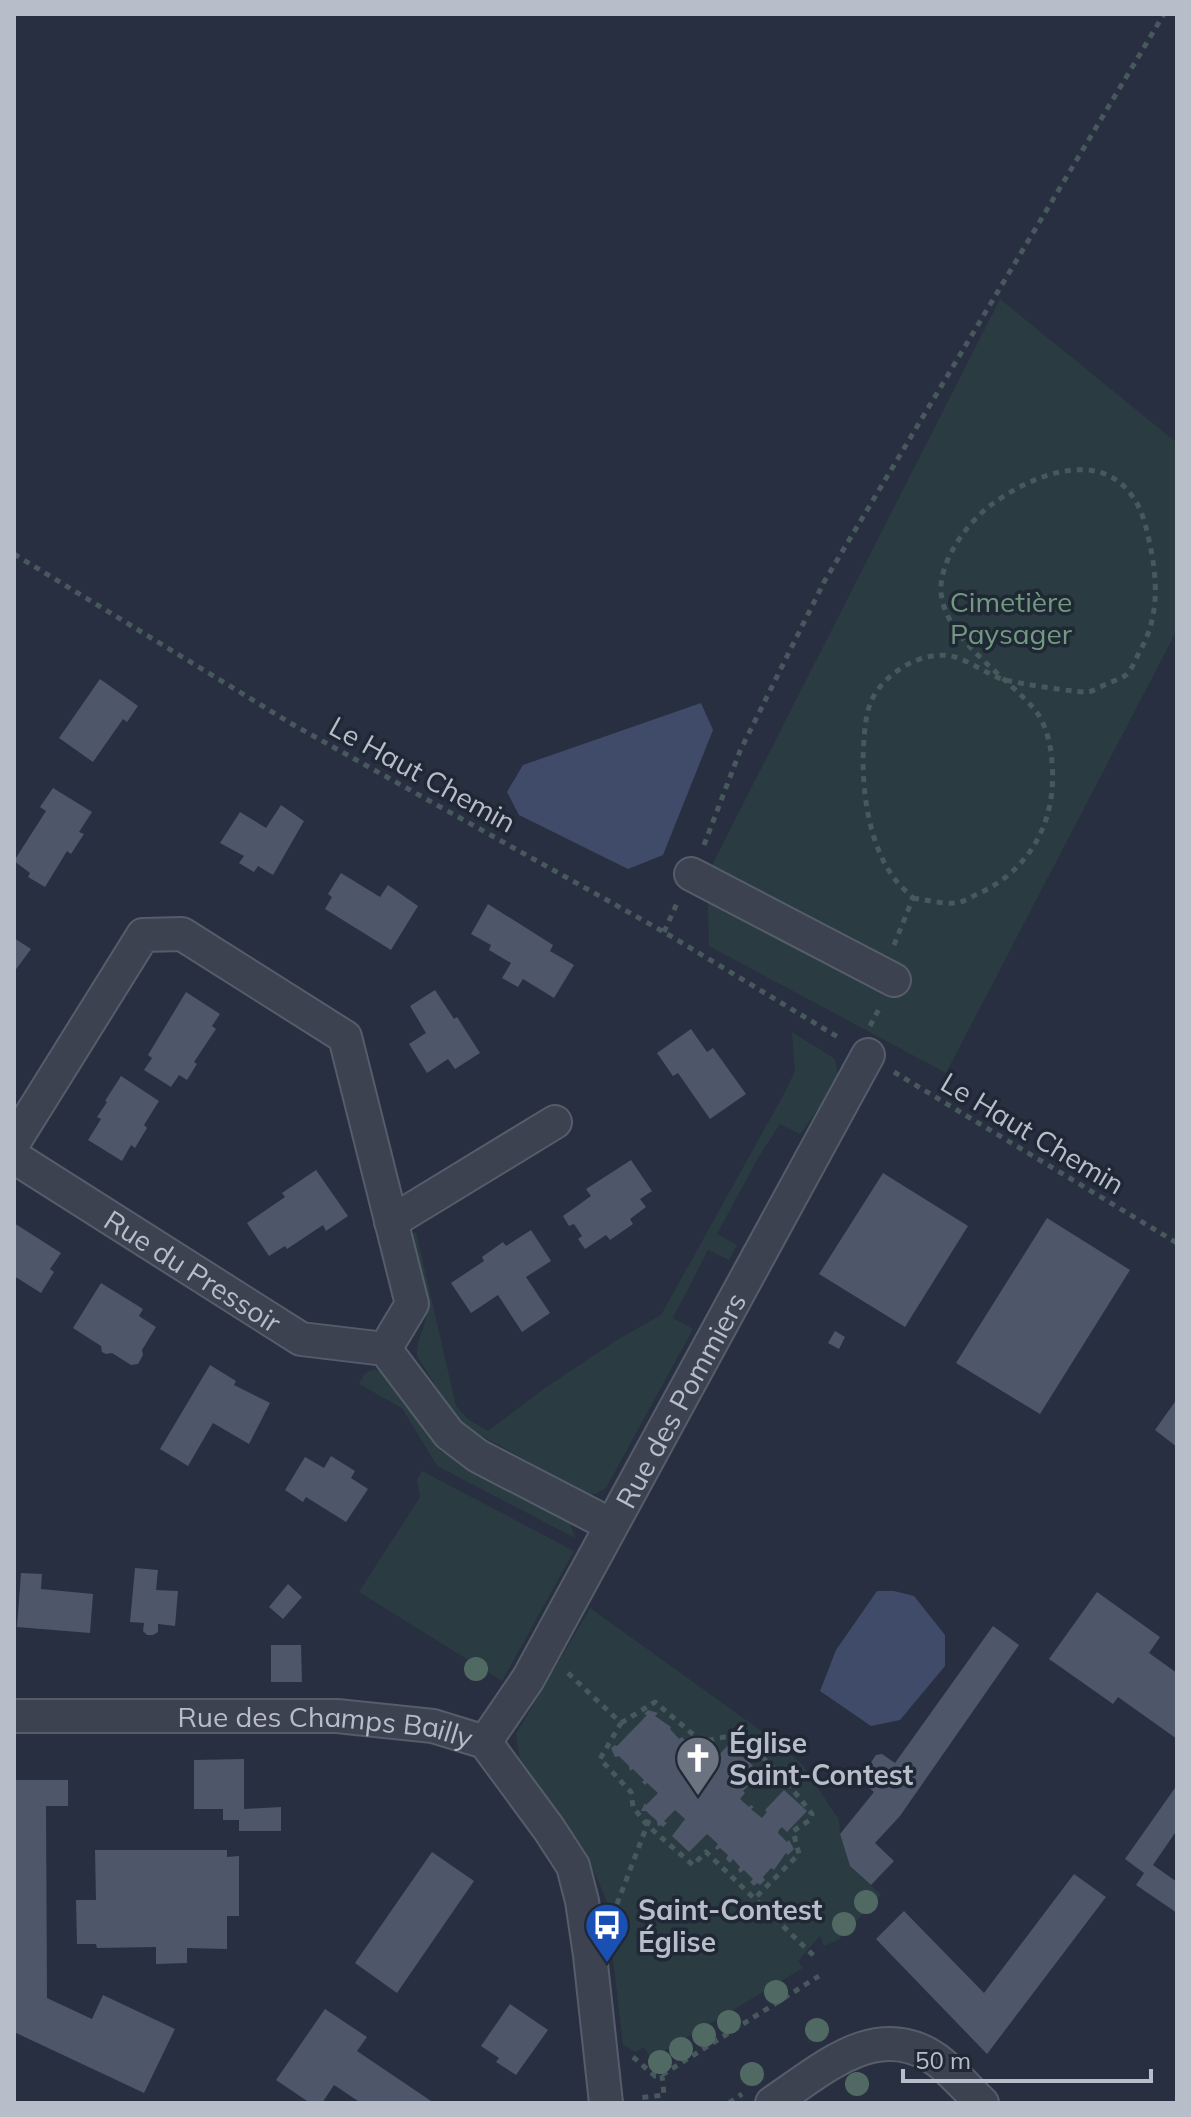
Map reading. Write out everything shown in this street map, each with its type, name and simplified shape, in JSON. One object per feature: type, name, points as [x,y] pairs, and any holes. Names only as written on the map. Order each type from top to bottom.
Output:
[{"type":"street","points":[[696,864],[894,980]]},
{"type":"street","points":[[14,1142],[143,935],[182,934],[345,1037],[412,1304],[385,1349],[449,1434],[478,1456],[611,1525]]},
{"type":"street","name":"Rue des Pommiers","points":[[485,1742],[528,1679],[868,1042]]},
{"type":"street","points":[[391,1222],[555,1122]]},
{"type":"street","name":"Rue du Pressoir","points":[[14,1157],[301,1339],[385,1349]]},
{"type":"street","name":"Rue des Champs Bailly","points":[[14,1716],[337,1716],[433,1726],[485,1742],[573,1866],[621,2100]]},
{"type":"street","points":[[772,2103],[853,2051],[889,2042],[920,2051],[938,2061],[982,2103]]},
{"type":"path","points":[[696,864],[740,751],[824,582],[1164,14]]},
{"type":"path","points":[[1005,680],[953,656],[926,656],[906,665],[885,682],[871,699],[864,725],[863,783],[868,810],[876,840],[893,877],[913,898],[958,903],[995,886],[1018,866],[1039,839],[1049,817],[1054,779],[1051,747],[1037,713],[1005,680],[975,652],[951,620],[941,594],[943,570],[973,520],[1019,487],[1068,469],[1101,473],[1117,480],[1129,490],[1139,507],[1147,531],[1157,595],[1148,635],[1126,675],[1089,692],[1005,680]]},
{"type":"path","name":"Le Haut Chemin","points":[[14,554],[292,724],[653,925],[816,1024]]},
{"type":"path","points":[[868,1042],[894,980],[892,949],[913,898]]},
{"type":"path","name":"Le Haut Chemin","points":[[868,1042],[1177,1243]]},
{"type":"path","points":[[543,1650],[621,1723]]},
{"type":"path","points":[[754,1899],[799,1854],[793,1831],[810,1820],[812,1814],[785,1778],[731,1736],[702,1742],[655,1702],[621,1723],[600,1759],[631,1792],[633,1807],[648,1826],[693,1865],[706,1852],[754,1899],[815,1957]]},
{"type":"path","points":[[616,1907],[651,1815]]},
{"type":"path","points":[[627,2052],[655,2076],[662,2075],[819,1976]]},
{"type":"path","points":[[621,2100],[664,2095],[662,2075]]},
{"type":"green space","name":"Cimetière Paysager","points":[[1000,299],[1177,443],[1177,630],[946,1073],[709,946],[707,875]]},
{"type":"green space","points":[[792,1032],[835,1059],[839,1081],[800,1134],[780,1124],[758,1158],[717,1234],[737,1245],[729,1260],[708,1250],[673,1318],[693,1329],[606,1488],[588,1494],[460,1424],[417,1356],[427,1302],[411,1234],[416,1232],[456,1406],[468,1419],[488,1431],[545,1388],[661,1315],[795,1071]]},
{"type":"green space","points":[[375,1369],[387,1375],[440,1451],[570,1523],[575,1538],[437,1466],[402,1408],[359,1384],[365,1373]]},
{"type":"green space","points":[[422,1471],[574,1551],[502,1681],[359,1592],[420,1497],[417,1480]]},
{"type":"green space","points":[[590,1608],[763,1732],[802,1764],[839,1820],[840,1835],[850,1866],[881,1895],[838,1940],[824,1946],[820,1936],[798,1961],[803,1968],[651,2059],[644,2047],[636,2052],[623,2045],[606,1899],[585,1851],[520,1759],[516,1734]]},
{"type":"water","points":[[701,703],[713,730],[663,855],[628,869],[519,815],[507,792],[523,765]]},
{"type":"water","points":[[877,1591],[914,1596],[945,1635],[945,1666],[900,1720],[871,1726],[820,1691],[836,1650]]},
{"type":"building","points":[[100,679],[138,706],[127,722],[123,719],[93,762],[59,738]]},
{"type":"building","points":[[53,788],[92,812],[79,832],[84,834],[71,854],[67,851],[45,887],[28,877],[30,873],[14,861],[46,811],[40,807]]},
{"type":"building","points":[[281,805],[304,821],[273,875],[258,866],[254,872],[239,863],[244,856],[220,843],[240,812],[266,828]]},
{"type":"building","points":[[341,873],[380,897],[388,885],[418,906],[391,950],[325,909],[332,897],[328,894]]},
{"type":"building","points":[[488,904],[553,945],[550,951],[574,965],[554,998],[523,979],[518,987],[502,978],[511,963],[489,950],[491,945],[471,934]]},
{"type":"building","points":[[14,938],[31,949],[14,972]]},
{"type":"building","points":[[435,990],[480,1053],[455,1069],[448,1059],[427,1073],[409,1044],[426,1033],[410,1006]]},
{"type":"building","points":[[186,992],[220,1014],[212,1026],[216,1029],[194,1062],[197,1064],[187,1080],[179,1075],[171,1087],[144,1070],[152,1058],[148,1055]]},
{"type":"building","points":[[691,1029],[707,1052],[713,1048],[746,1094],[710,1119],[678,1073],[673,1076],[657,1053]]},
{"type":"building","points":[[121,1076],[159,1101],[144,1125],[147,1128],[135,1148],[131,1145],[122,1161],[88,1140],[101,1119],[97,1117],[105,1101]]},
{"type":"building","points":[[631,1160],[652,1191],[640,1199],[646,1207],[630,1219],[633,1224],[610,1240],[606,1235],[585,1249],[578,1239],[582,1236],[574,1224],[569,1226],[563,1216],[591,1196],[586,1189]]},
{"type":"building","points":[[316,1170],[348,1216],[326,1231],[323,1225],[287,1249],[285,1246],[269,1256],[247,1223],[285,1197],[282,1193]]},
{"type":"building","points":[[883,1173],[968,1226],[905,1327],[819,1274]]},
{"type":"building","points":[[1047,1218],[1130,1270],[1040,1414],[956,1363]]},
{"type":"building","points":[[14,1223],[61,1253],[50,1269],[54,1272],[41,1293],[14,1276]]},
{"type":"building","points":[[531,1230],[551,1261],[526,1277],[550,1313],[522,1332],[498,1295],[471,1313],[451,1283],[484,1261],[482,1257],[503,1242],[506,1246]]},
{"type":"building","points":[[101,1283],[143,1309],[139,1316],[156,1327],[142,1350],[138,1364],[131,1365],[112,1353],[102,1352],[101,1346],[73,1328]]},
{"type":"building","points":[[835,1331],[845,1337],[839,1349],[828,1343]]},
{"type":"building","points":[[210,1365],[236,1381],[234,1385],[270,1403],[249,1444],[213,1423],[188,1466],[160,1449]]},
{"type":"building","points":[[1177,1399],[1177,1447],[1155,1430]]},
{"type":"building","points":[[331,1456],[355,1471],[351,1478],[368,1489],[346,1522],[306,1497],[303,1502],[285,1490],[305,1457],[324,1468]]},
{"type":"building","points":[[135,1568],[158,1570],[156,1590],[178,1591],[175,1626],[158,1624],[158,1632],[147,1635],[143,1631],[144,1623],[130,1622]]},
{"type":"building","points":[[21,1573],[42,1574],[41,1589],[93,1594],[90,1633],[17,1627]]},
{"type":"building","points":[[288,1584],[302,1597],[283,1619],[269,1607]]},
{"type":"building","points":[[1097,1592],[1160,1637],[1149,1653],[1177,1673],[1177,1739],[1118,1697],[1113,1704],[1049,1659]]},
{"type":"building","points":[[993,1626],[1019,1645],[900,1816],[875,1843],[894,1861],[871,1885],[850,1866],[840,1834],[874,1792],[862,1782],[861,1777],[876,1755],[882,1754],[895,1763]]},
{"type":"building","points":[[271,1645],[301,1645],[302,1682],[271,1682]]},
{"type":"building","name":"Église Saint-Contest","points":[[648,1710],[658,1713],[655,1716],[671,1727],[679,1739],[682,1737],[685,1740],[683,1742],[694,1755],[699,1750],[712,1762],[733,1740],[736,1743],[733,1746],[744,1758],[748,1754],[748,1761],[758,1771],[761,1768],[763,1771],[743,1791],[745,1793],[740,1799],[749,1807],[754,1807],[751,1809],[762,1818],[767,1812],[765,1810],[784,1790],[807,1811],[787,1832],[782,1827],[779,1830],[778,1833],[787,1842],[789,1840],[794,1849],[788,1855],[786,1853],[774,1870],[771,1868],[760,1885],[757,1883],[754,1886],[750,1882],[753,1879],[744,1870],[740,1873],[740,1867],[733,1859],[730,1863],[726,1859],[728,1855],[720,1848],[715,1848],[718,1844],[707,1834],[689,1852],[672,1836],[685,1819],[675,1810],[664,1821],[667,1823],[663,1827],[658,1827],[657,1821],[646,1811],[641,1811],[645,1803],[658,1793],[647,1783],[645,1785],[633,1769],[630,1771],[619,1756],[615,1757],[611,1748],[617,1746],[647,1715],[644,1714]]},
{"type":"building","points":[[244,1759],[244,1809],[281,1807],[281,1831],[239,1831],[239,1820],[223,1820],[223,1809],[194,1809],[194,1760]]},
{"type":"building","points":[[14,1780],[68,1780],[68,1806],[46,1806],[47,1998],[92,2019],[103,1995],[175,2029],[144,2093],[14,2032]]},
{"type":"building","points":[[1177,1785],[1177,1830],[1153,1865],[1177,1882],[1177,1913],[1136,1885],[1144,1873],[1125,1859]]},
{"type":"building","points":[[95,1850],[227,1850],[227,1857],[239,1856],[239,1916],[227,1916],[227,1949],[187,1948],[187,1963],[156,1964],[156,1947],[97,1948],[96,1944],[77,1944],[76,1900],[96,1900]]},
{"type":"building","points":[[432,1852],[474,1881],[397,1993],[355,1963]]},
{"type":"building","points":[[1074,1874],[1106,1897],[987,2054],[876,1939],[904,1911],[984,1993]]},
{"type":"building","points":[[510,2004],[548,2030],[516,2075],[496,2062],[499,2058],[481,2046]]},
{"type":"building","points":[[325,2009],[367,2037],[357,2051],[434,2103],[361,2103],[334,2085],[322,2103],[310,2103],[276,2080]]},
{"type":"place","name":"Église Saint-Contest","points":[[698,1797]]},
{"type":"place","name":"Saint-Contest Église","points":[[607,1964]]}]
